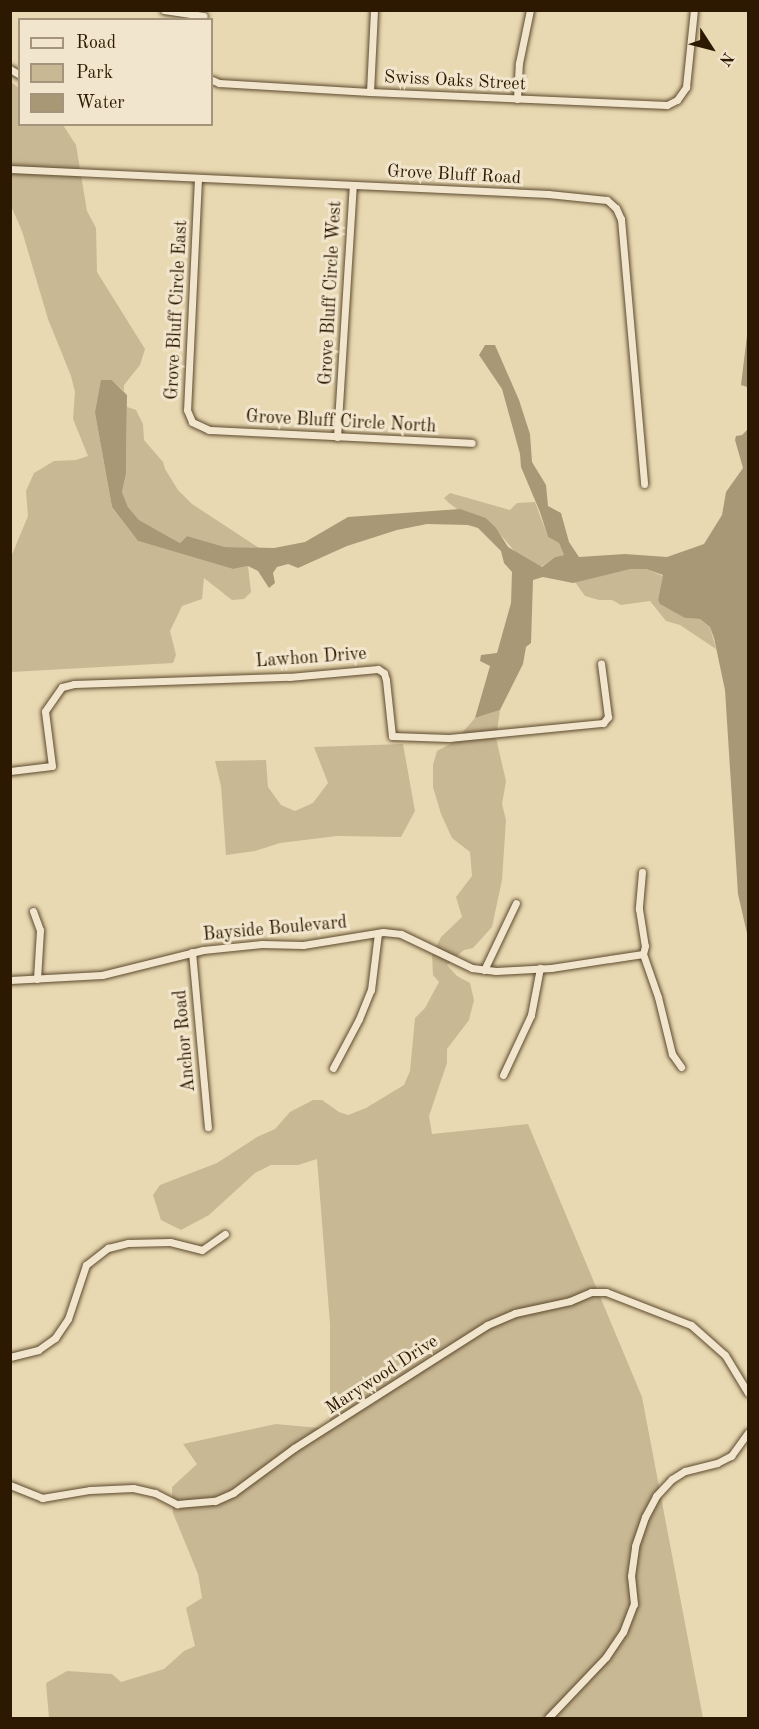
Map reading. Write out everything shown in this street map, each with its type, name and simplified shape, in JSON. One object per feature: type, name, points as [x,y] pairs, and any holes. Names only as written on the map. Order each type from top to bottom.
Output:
[{"type":"street","points":[[164,10],[204,15]]},
{"type":"street","points":[[370,92],[374,10]]},
{"type":"street","points":[[517,99],[519,63],[530,10]]},
{"type":"street","name":"Swiss Oaks Street","points":[[213,80],[219,83],[370,92],[660,106],[677,100],[687,83],[694,10]]},
{"type":"street","name":"Grove Bluff Road","points":[[10,169],[548,194],[604,199],[612,204],[621,219],[644,484]]},
{"type":"street","name":"Grove Bluff Circle East","points":[[198,178],[187,410],[192,422],[209,430]]},
{"type":"street","name":"Grove Bluff Circle West","points":[[338,437],[352,186]]},
{"type":"street","name":"Grove Bluff Circle North","points":[[209,430],[471,443]]},
{"type":"street","name":"Lawhon Drive","points":[[10,771],[52,766],[45,711],[62,687],[74,684],[289,677],[378,669],[386,680],[392,736],[449,738],[517,729],[603,723],[608,717],[601,663]]},
{"type":"street","points":[[642,872],[639,909],[645,946],[644,954],[658,997],[672,1054],[681,1066]]},
{"type":"street","points":[[484,970],[516,903]]},
{"type":"street","points":[[33,911],[40,930],[37,979]]},
{"type":"street","points":[[333,1068],[359,1019],[371,990],[378,933]]},
{"type":"street","name":"Bayside Boulevard","points":[[10,980],[102,975],[192,952],[232,946],[303,945],[378,933],[401,934],[463,964],[484,970],[540,968],[644,954]]},
{"type":"street","name":"Anchor Road","points":[[192,952],[208,1127]]},
{"type":"street","points":[[503,1075],[531,1015],[540,968]]},
{"type":"street","points":[[10,1357],[38,1350],[55,1338],[68,1319],[86,1265],[108,1248],[128,1243],[170,1242],[202,1250],[225,1234]]},
{"type":"street","name":"Marywood Drive","points":[[10,1485],[42,1498],[90,1490],[133,1488],[148,1491],[177,1504],[215,1502],[233,1494],[294,1448],[487,1325],[514,1313],[570,1301],[591,1292],[606,1292],[691,1325],[725,1355],[748,1393]]},
{"type":"street","points":[[548,1719],[606,1657],[623,1632],[634,1604],[631,1576],[635,1546],[645,1517],[656,1496],[672,1479],[684,1471],[730,1456],[748,1433]]},
{"type":"green space","points":[[11,82],[18,87],[18,126],[64,126],[76,145],[87,211],[96,228],[97,272],[145,349],[140,365],[124,385],[124,391],[112,380],[95,413],[112,507],[138,541],[233,569],[248,566],[251,592],[244,599],[232,600],[204,578],[202,599],[182,606],[170,631],[176,655],[173,663],[11,672],[11,557],[28,516],[26,491],[34,473],[54,461],[76,460],[88,456],[73,419],[75,392],[71,376],[48,319],[22,231],[11,206]]},
{"type":"green space","points":[[127,407],[136,410],[143,424],[144,440],[163,462],[178,490],[192,504],[259,548],[225,547],[187,536],[180,543],[139,520],[128,507],[122,492],[126,474]]},
{"type":"green space","points":[[450,493],[510,510],[517,503],[535,502],[548,537],[559,543],[564,555],[555,557],[541,567],[517,554],[486,518],[457,509],[449,503],[444,498]]},
{"type":"green space","points":[[631,569],[646,569],[663,576],[658,600],[685,618],[700,619],[710,627],[716,649],[680,625],[666,621],[650,601],[621,605],[612,600],[599,600],[585,596],[575,582]]},
{"type":"green space","points":[[500,710],[496,738],[506,781],[502,804],[506,820],[502,880],[492,927],[473,948],[464,950],[447,965],[457,976],[470,983],[474,1000],[469,1020],[447,1049],[447,1063],[429,1116],[432,1134],[528,1124],[642,1397],[703,1718],[49,1718],[46,1683],[67,1671],[112,1674],[121,1682],[164,1669],[184,1651],[195,1646],[186,1608],[202,1598],[198,1574],[173,1513],[172,1487],[197,1464],[183,1444],[276,1424],[330,1429],[330,1324],[317,1159],[298,1165],[271,1165],[255,1173],[209,1215],[181,1230],[161,1220],[153,1195],[160,1185],[217,1163],[257,1137],[275,1129],[290,1112],[313,1100],[322,1100],[339,1112],[348,1115],[366,1108],[404,1085],[410,1071],[415,1018],[425,1008],[439,982],[433,975],[432,955],[441,937],[462,917],[456,897],[472,876],[470,852],[452,838],[441,814],[433,787],[433,765],[437,751],[454,742],[475,718]]},
{"type":"green space","points":[[403,744],[415,811],[401,837],[337,836],[280,843],[255,851],[226,855],[221,786],[215,761],[266,760],[268,787],[281,805],[295,811],[313,803],[328,783],[314,747]]},
{"type":"water","points":[[748,327],[748,429],[747,387],[741,385]]},
{"type":"water","points":[[485,345],[495,345],[519,400],[530,434],[532,462],[546,485],[548,506],[561,513],[569,542],[579,557],[625,554],[667,557],[704,544],[722,515],[726,492],[743,468],[735,440],[736,436],[742,435],[748,429],[748,938],[738,894],[725,690],[714,638],[710,627],[700,619],[685,618],[660,604],[658,600],[663,575],[646,569],[631,569],[573,583],[543,577],[533,580],[531,643],[526,647],[523,664],[500,710],[475,718],[490,666],[480,661],[481,655],[497,653],[511,603],[512,572],[504,563],[501,551],[478,528],[468,525],[427,524],[397,530],[347,546],[298,568],[288,564],[277,567],[273,573],[275,583],[269,588],[258,571],[248,566],[233,569],[138,541],[112,507],[95,413],[101,380],[112,380],[127,395],[126,474],[122,492],[128,507],[139,520],[180,543],[187,536],[225,547],[274,548],[305,542],[348,517],[460,509],[486,518],[496,528],[508,547],[542,567],[555,557],[564,555],[559,543],[548,537],[521,467],[520,454],[502,389],[479,355]]}]
